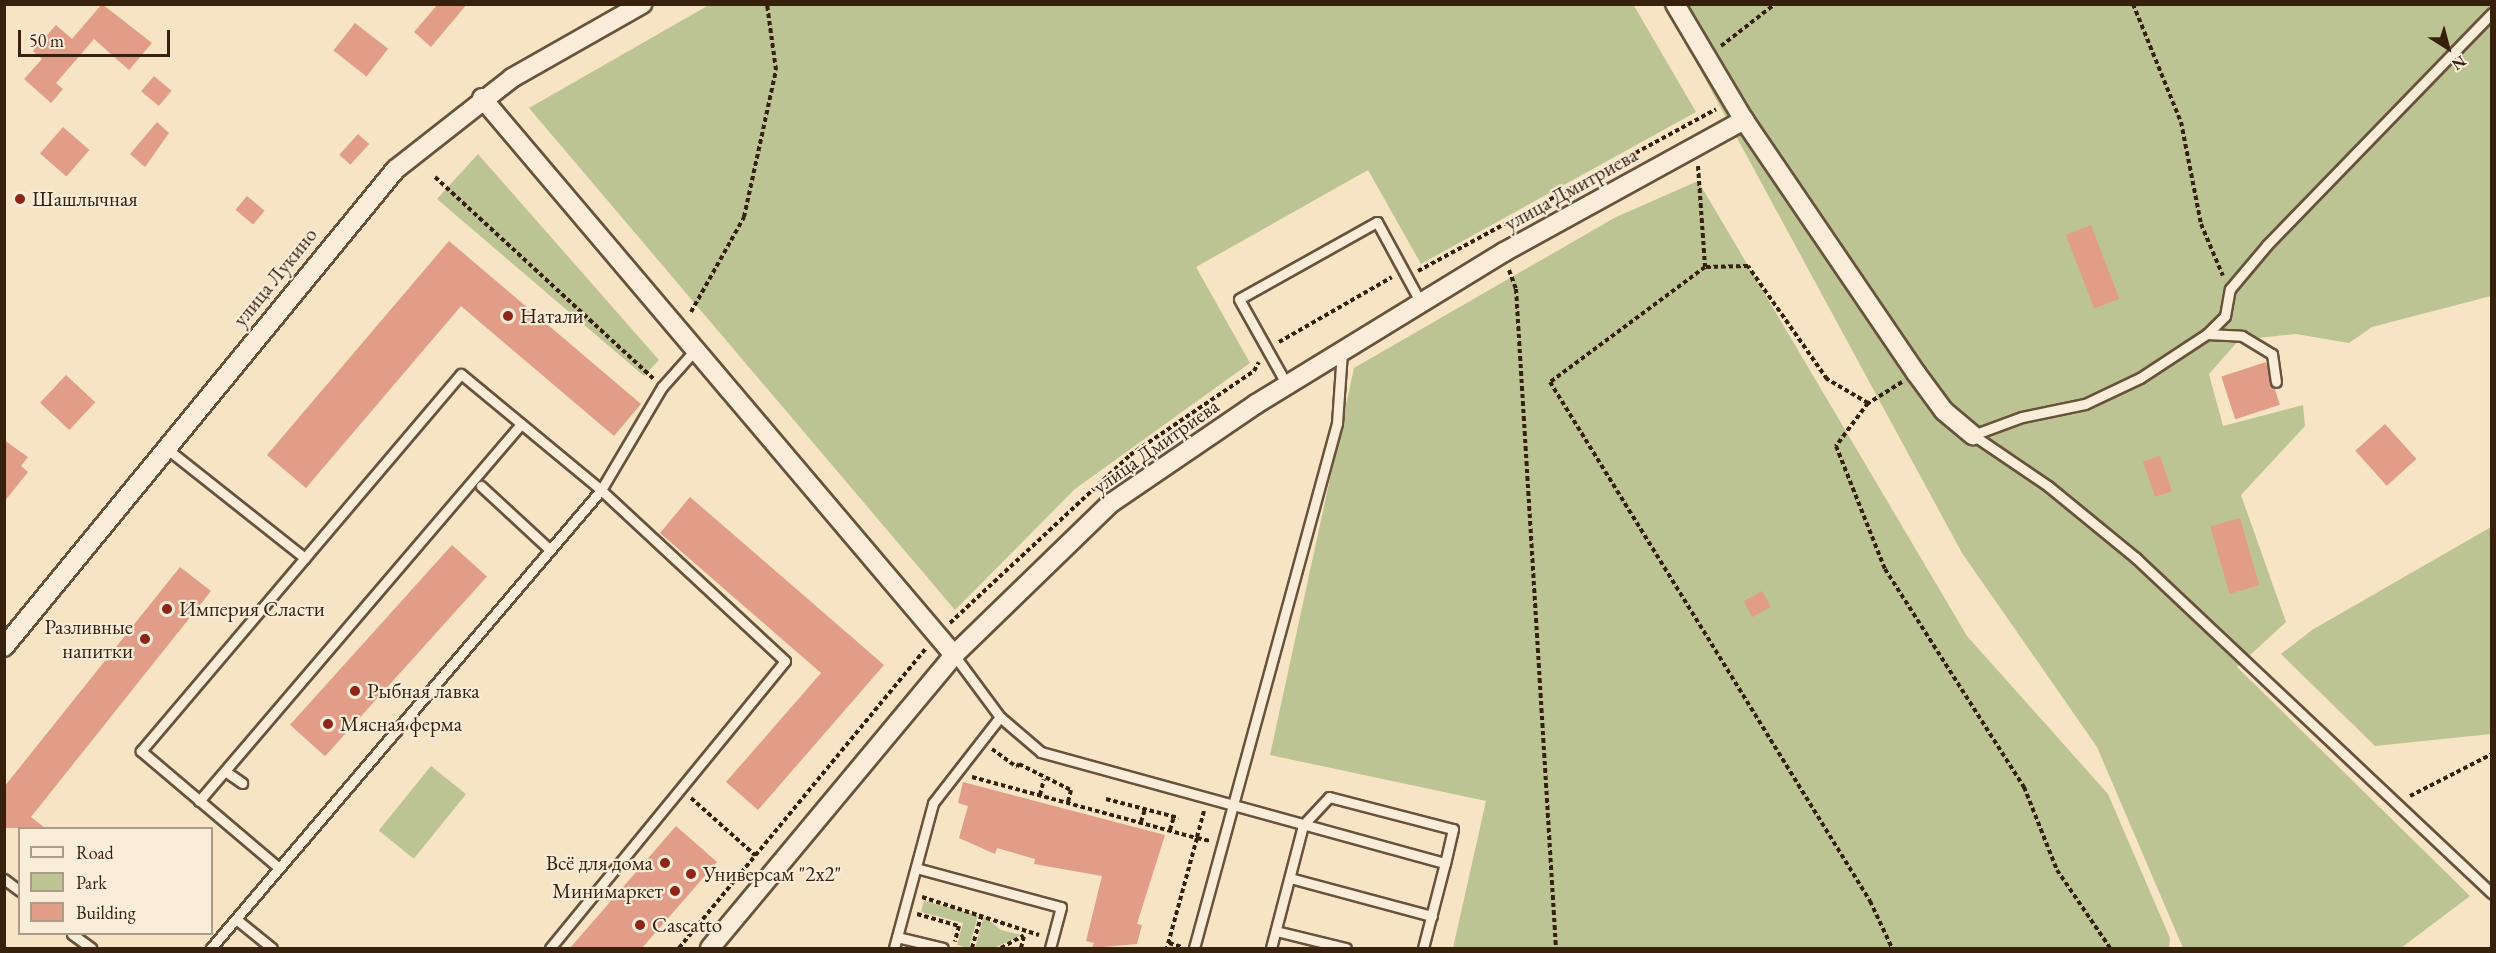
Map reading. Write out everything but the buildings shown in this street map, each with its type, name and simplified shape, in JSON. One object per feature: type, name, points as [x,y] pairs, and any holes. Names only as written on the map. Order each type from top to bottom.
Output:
[{"type":"street","name":"улица Лукино","points":[[4,648],[367,199],[482,98],[642,4]]},
{"type":"street","points":[[1675,4],[1744,120],[1916,373],[1944,411],[1973,435]]},
{"type":"street","points":[[482,98],[954,655]]},
{"type":"street","name":"улица Дмитриева","points":[[710,948],[954,655],[1111,503],[1287,385],[1504,252],[1697,149],[1744,120]]},
{"type":"lane","points":[[1973,435],[2022,417],[2085,404],[2140,378],[2206,334],[2225,316],[2230,289],[2266,244],[2492,13]]},
{"type":"lane","points":[[1287,385],[1239,299],[1377,222],[1421,303]]},
{"type":"lane","points":[[2206,334],[2241,336],[2272,354],[2276,382]]},
{"type":"lane","points":[[211,948],[601,490],[662,387],[695,350]]},
{"type":"lane","points":[[1194,948],[1337,423],[1342,351]]},
{"type":"lane","points":[[279,868],[141,751],[461,374],[601,490],[785,661],[550,948]]},
{"type":"lane","points":[[200,801],[521,424]]},
{"type":"lane","points":[[1973,435],[2048,486],[2136,558],[2385,789],[2492,893]]},
{"type":"lane","points":[[166,448],[305,558]]},
{"type":"lane","points":[[481,486],[550,550]]},
{"type":"lane","points":[[954,655],[1000,717],[1041,752],[1445,863]]},
{"type":"lane","points":[[894,948],[933,803],[1000,717]]},
{"type":"lane","points":[[225,771],[242,783]]},
{"type":"lane","points":[[1271,948],[1303,825],[1329,797],[1453,829],[1423,948]]},
{"type":"lane","points":[[916,868],[1061,907],[1051,944]]},
{"type":"lane","points":[[1290,878],[1432,916]]},
{"type":"lane","points":[[4,879],[18,890]]},
{"type":"lane","points":[[236,919],[272,948]]},
{"type":"lane","points":[[1276,931],[1346,948]]},
{"type":"lane","points":[[75,935],[91,948]]},
{"type":"lane","points":[[897,937],[943,948]]},
{"type":"path","points":[[691,312],[744,217],[776,70],[767,4]]},
{"type":"path","points":[[1706,58],[1775,4]]},
{"type":"path","points":[[2133,4],[2181,122],[2201,224],[2230,289]]},
{"type":"path","points":[[1697,149],[1705,267]]},
{"type":"path","points":[[435,177],[662,387]]},
{"type":"path","points":[[1504,252],[1516,290],[1556,948]]},
{"type":"path","points":[[1868,403],[1827,379],[1749,266],[1705,267],[1550,382],[1870,900],[1892,948]]},
{"type":"path","points":[[1916,373],[1868,403],[1836,446],[1885,569],[2024,787],[2057,870],[2110,948]]},
{"type":"path","points":[[679,948],[938,634]]},
{"type":"path","points":[[988,747],[1044,779],[1071,790],[1068,802]]},
{"type":"path","points":[[2385,789],[2412,796],[2492,754]]},
{"type":"path","points":[[965,775],[1222,844]]},
{"type":"path","points":[[1040,795],[1044,779]]},
{"type":"path","points":[[680,788],[755,855]]},
{"type":"path","points":[[1167,948],[1207,798]]},
{"type":"path","points":[[1106,799],[1177,817],[1170,830]]},
{"type":"path","points":[[1141,822],[1145,809]]},
{"type":"path","points":[[921,896],[982,914],[1051,944]]},
{"type":"path","points":[[917,914],[959,926],[955,948]]},
{"type":"path","points":[[972,948],[982,914]]},
{"type":"path","points":[[1000,948],[1025,934]]},
{"type":"path","points":[[1021,948],[1025,934]]},
{"type":"green space","points":[[1633,4],[1696,112],[1421,264],[1368,170],[1196,267],[1250,363],[1075,489],[955,610],[529,108],[709,5]]},
{"type":"green space","points":[[1665,5],[2491,5],[2491,296],[2372,327],[2349,343],[2296,334],[2239,340],[2209,374],[2223,426],[2303,405],[2305,426],[2241,495],[2286,622],[2237,667],[2470,896],[2401,948],[2183,948],[2097,747],[1962,553]]},
{"type":"green space","points":[[478,154],[659,360],[644,376],[437,199]]},
{"type":"green space","points":[[1698,181],[1967,636],[2108,794],[2170,938],[2169,948],[1453,948],[1486,801],[1270,755],[1354,368],[1616,217]]},
{"type":"green space","points":[[2491,527],[2491,734],[2375,746],[2281,654],[2312,630]]},
{"type":"green space","points":[[431,766],[466,794],[414,859],[379,831]]},
{"type":"green space","points":[[924,901],[978,915],[969,948],[957,945],[963,923],[921,912]]},
{"type":"green space","points":[[984,916],[1001,930],[1021,935],[994,948],[975,948]]},
{"type":"place","name":"Шашлычная","points":[[20,199]]},
{"type":"place","name":"Натали","points":[[508,316]]},
{"type":"place","name":"Империя Сласти","points":[[167,609]]},
{"type":"place","name":"Разливные напитки","points":[[145,639]]},
{"type":"place","name":"Рыбная лавка","points":[[355,691]]},
{"type":"place","name":"Мясная ферма","points":[[328,724]]},
{"type":"place","name":"Всё для дома","points":[[665,863]]},
{"type":"place","name":"Универсам \"2x2\"","points":[[691,874]]},
{"type":"place","name":"Минимаркет","points":[[675,891]]},
{"type":"place","name":"Cascatto","points":[[640,925]]}]
